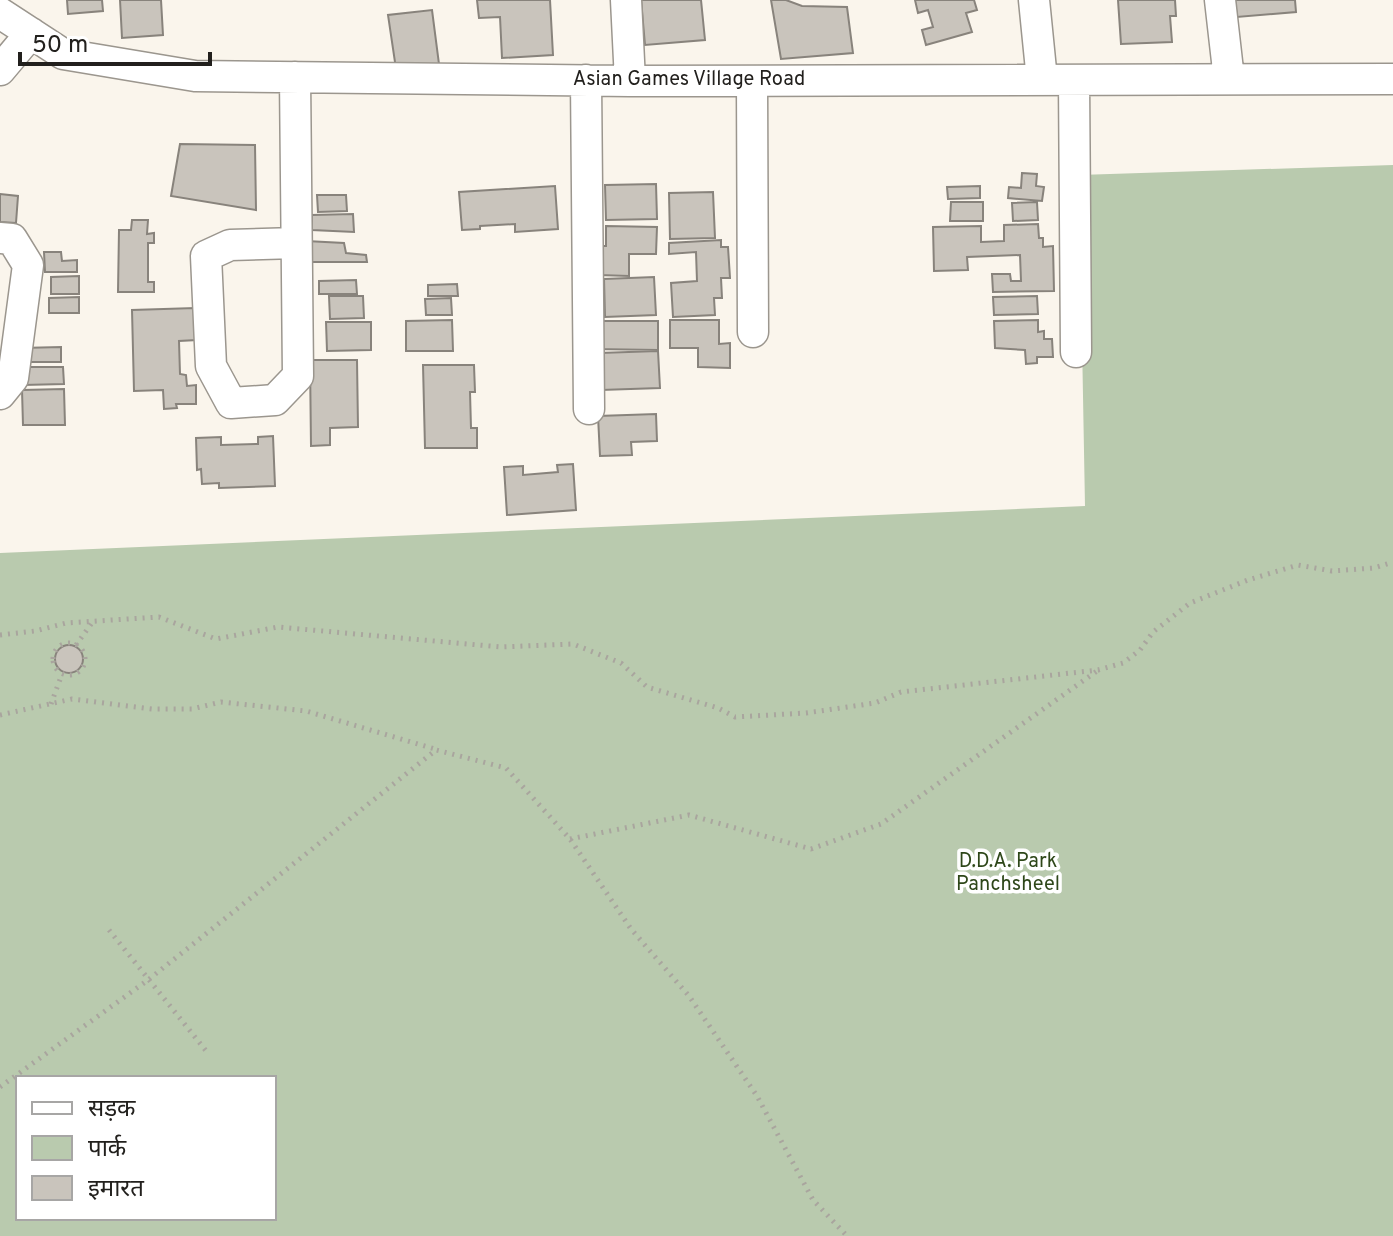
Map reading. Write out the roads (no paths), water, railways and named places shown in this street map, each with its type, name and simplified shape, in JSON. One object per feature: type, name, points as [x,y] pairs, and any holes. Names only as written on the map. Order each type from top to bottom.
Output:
[{"type":"street","points":[[626,0],[630,81]]},
{"type":"street","points":[[1034,0],[1042,80]]},
{"type":"street","points":[[1220,0],[1229,79]]},
{"type":"street","name":"Asian Games Village Road","points":[[0,13],[63,54],[195,76],[630,81],[1393,79]]},
{"type":"street","points":[[0,70],[31,33]]},
{"type":"street","points":[[295,77],[298,376],[275,400],[231,403],[211,366],[206,256],[230,245],[296,243]]},
{"type":"street","points":[[586,80],[589,409]]},
{"type":"street","points":[[1074,80],[1076,352]]},
{"type":"street","points":[[752,81],[753,332]]},
{"type":"street","points":[[0,238],[12,239],[28,265],[13,378],[0,394]]},
{"type":"park label","name":"D.D.A. Park Panchsheel","points":[[1008,874]]}]
